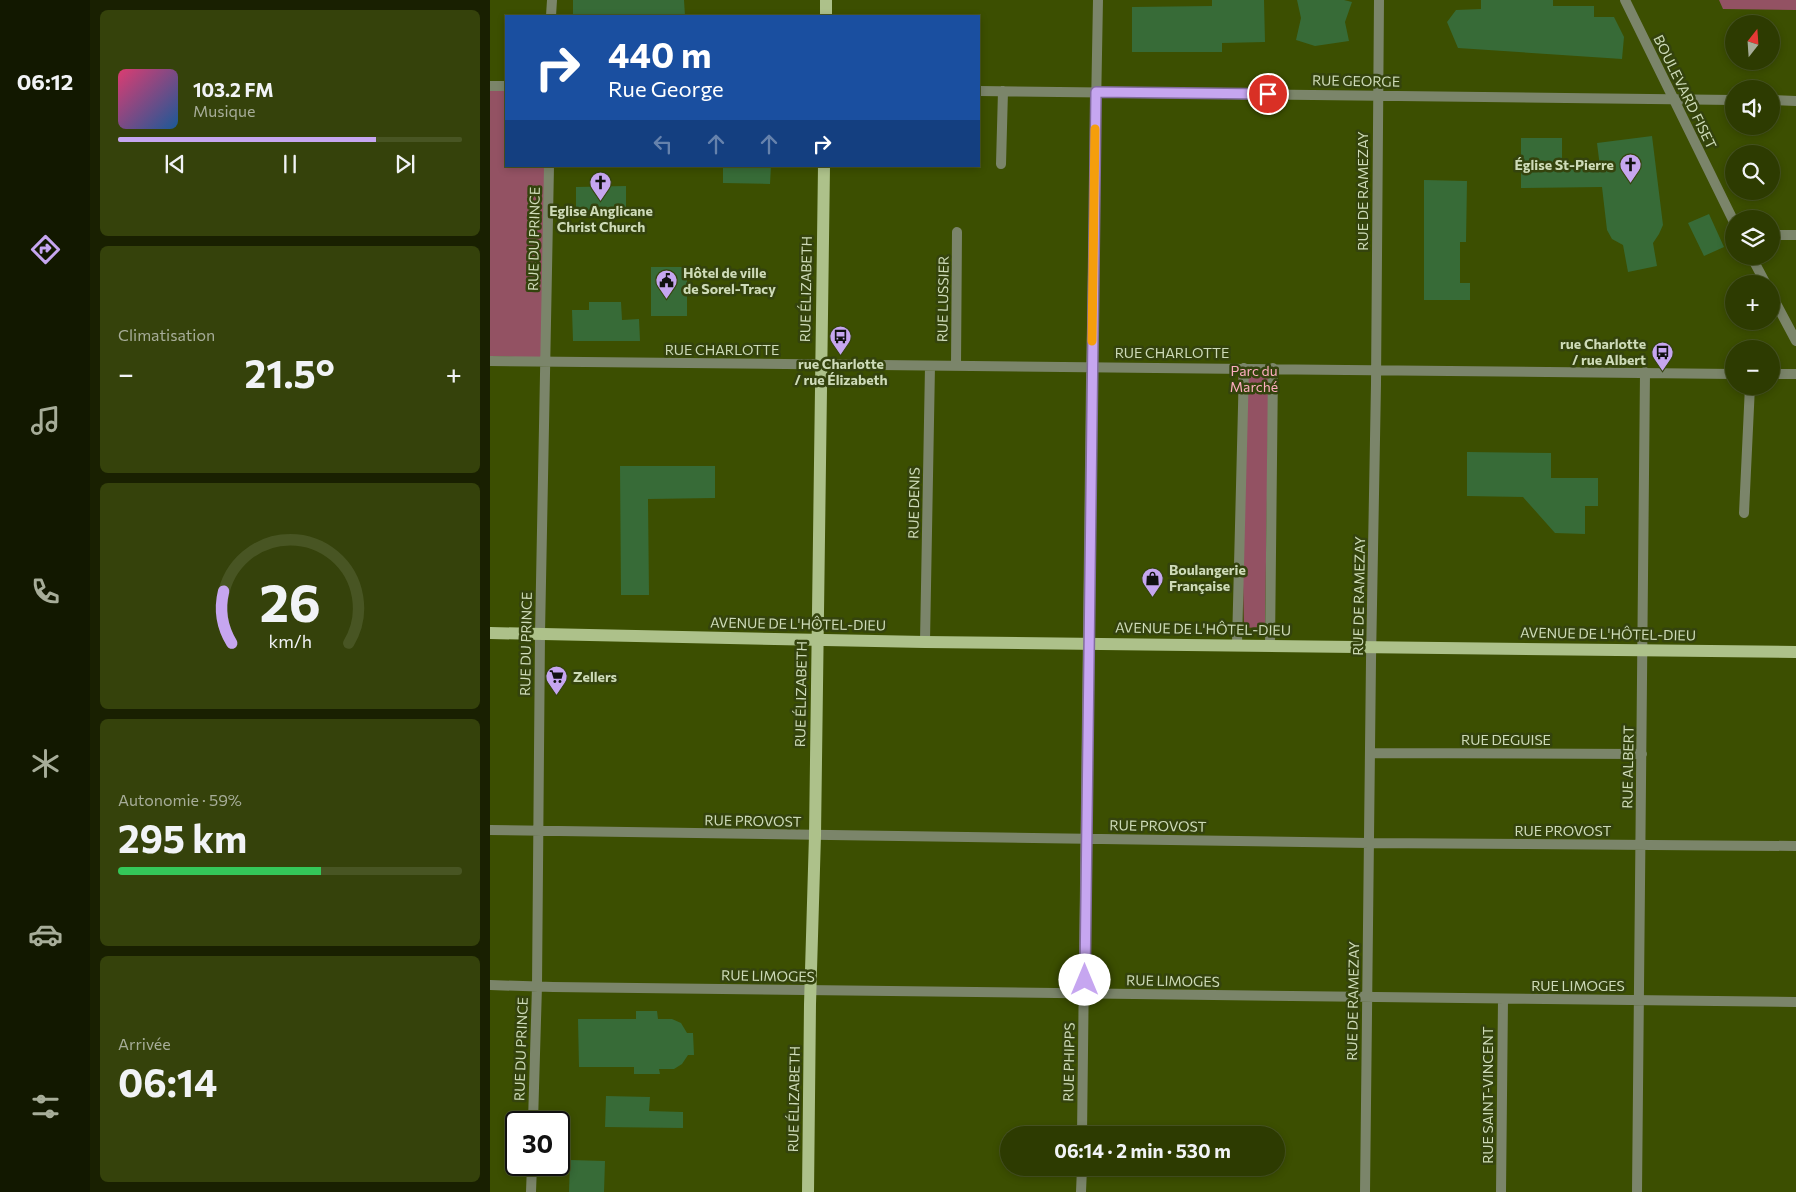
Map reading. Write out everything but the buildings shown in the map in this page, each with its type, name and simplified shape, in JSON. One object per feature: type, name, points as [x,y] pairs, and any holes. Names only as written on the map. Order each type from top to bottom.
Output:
[{"type":"main road","points":[[826,0],[826,15]]},
{"type":"main road","name":"RUE ÉLIZABETH","points":[[808,1192],[824,167]]},
{"type":"main road","name":"AVENUE DE L'HÔTEL-DIEU","points":[[490,633],[925,642],[1237,644],[1796,652]]},
{"type":"street","points":[[551,15],[552,0]]},
{"type":"street","name":"RUE PHIPPS","points":[[1082,1126],[1091,366],[1098,0]]},
{"type":"street","name":"RUE DE RAMEZAY","points":[[1364,1192],[1376,370],[1379,0]]},
{"type":"street","name":"BOULEVARD FISET","points":[[1625,0],[1728,210]]},
{"type":"street","points":[[490,86],[505,86]]},
{"type":"street","name":"RUE GEORGE","points":[[980,90],[1725,100]]},
{"type":"street","points":[[1001,164],[1003,91]]},
{"type":"street","points":[[1780,100],[1796,101]]},
{"type":"street","name":"RUE DU PRINCE","points":[[533,1111],[537,986],[540,634],[549,167]]},
{"type":"street","name":"RUE LUSSIER","points":[[956,366],[957,232]]},
{"type":"street","points":[[1780,235],[1796,236]]},
{"type":"street","points":[[1780,311],[1796,342]]},
{"type":"street","name":"RUE CHARLOTTE","points":[[490,361],[1725,374]]},
{"type":"street","name":"RUE DENIS","points":[[925,642],[930,366]]},
{"type":"street","points":[[1237,644],[1244,368]]},
{"type":"street","points":[[1270,645],[1272,368]]},
{"type":"street","name":"RUE ALBERT","points":[[1637,1192],[1645,372]]},
{"type":"street","points":[[1780,374],[1796,374]]},
{"type":"street","points":[[1744,514],[1750,395]]},
{"type":"street","name":"RUE DEGUISE","points":[[1370,753],[1642,754]]},
{"type":"street","name":"RUE PROVOST","points":[[490,830],[1369,843],[1796,846]]},
{"type":"street","name":"RUE LIMOGES","points":[[490,985],[1367,998],[1796,1002]]},
{"type":"street","name":"RUE SAINT-VINCENT","points":[[1501,1192],[1503,999]]},
{"type":"street","points":[[531,1192],[532,1176]]},
{"type":"street","points":[[1082,1176],[1082,1192]]},
{"type":"green space","points":[[1719,0],[1796,0],[1796,10],[1723,9]]},
{"type":"green space","points":[[490,88],[505,88],[505,167],[549,167],[546,358],[490,356]]},
{"type":"green space","name":"Parc du Marché","points":[[1238,364],[1269,365],[1265,627],[1244,628]]},
{"type":"slow traffic","points":[[1092,341],[1095,129]]},
{"type":"place","name":"Église St-Pierre","points":[[1630,184]]},
{"type":"place","name":"Eglise Anglicane Christ Church","points":[[601,202]]},
{"type":"place","name":"Hôtel de ville de Sorel-Tracy","points":[[667,300]]},
{"type":"place","name":"rue Charlotte / rue Élizabeth","points":[[841,355]]},
{"type":"place","name":"rue Charlotte / rue Albert","points":[[1662,371]]},
{"type":"place","name":"Boulangerie Française","points":[[1153,597]]},
{"type":"place","name":"Zellers","points":[[557,696]]},
{"type":"route","points":[[1085,980],[1085,838],[1096,92],[1268,94]]}]
